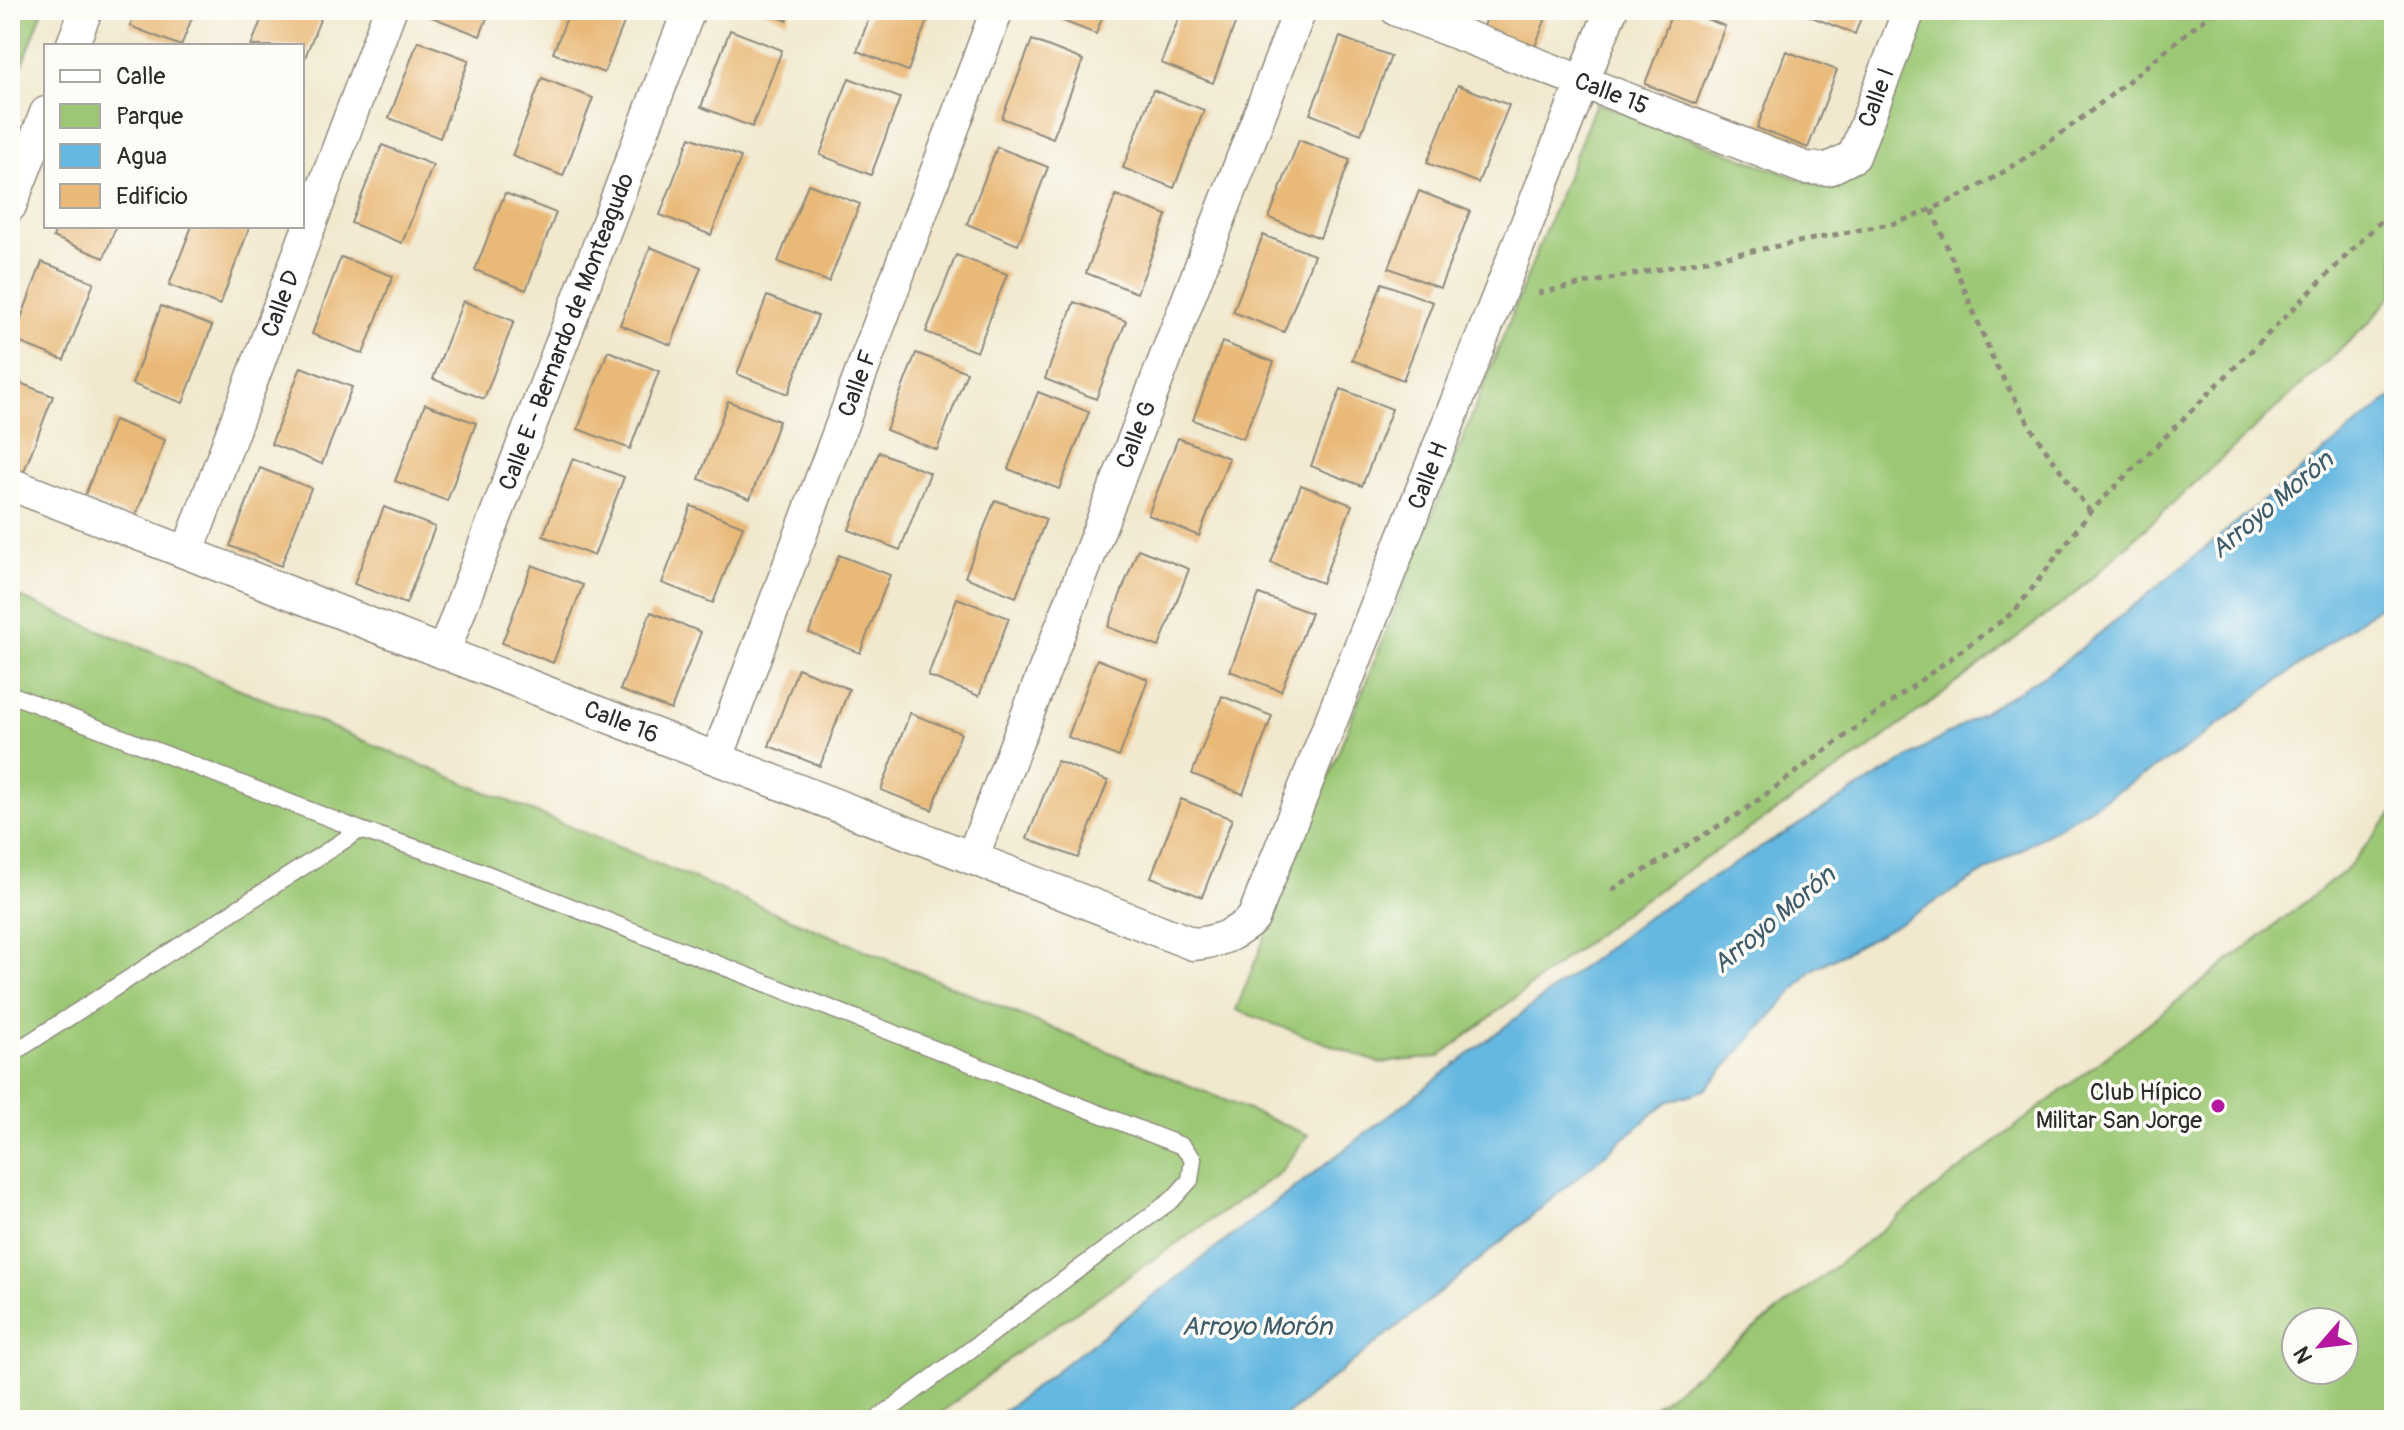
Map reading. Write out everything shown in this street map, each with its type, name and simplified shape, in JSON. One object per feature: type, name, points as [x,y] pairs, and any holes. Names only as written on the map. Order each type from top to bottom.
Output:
[{"type":"street","points":[[73,44],[86,10]]},
{"type":"street","name":"Calle D","points":[[188,551],[390,10]]},
{"type":"street","name":"Calle E - Bernardo de Monteagudo","points":[[444,651],[689,10]]},
{"type":"street","name":"Calle F","points":[[717,758],[997,10]]},
{"type":"street","name":"Calle G","points":[[972,858],[1300,10]]},
{"type":"street","name":"Calle 15","points":[[1397,10],[1805,168],[1828,169]]},
{"type":"street","name":"Calle H","points":[[1235,934],[1253,919],[1611,10]]},
{"type":"street","name":"Calle I","points":[[1828,169],[1854,156],[1909,10]]},
{"type":"street","points":[[10,206],[44,118]]},
{"type":"street","name":"Calle 16","points":[[10,484],[1193,944],[1215,942],[1235,934]]},
{"type":"lane","points":[[10,694],[360,830],[441,856],[1182,1146],[1193,1159],[1190,1180],[1173,1199],[876,1420]]},
{"type":"lane","points":[[10,1055],[360,830]]},
{"type":"path","points":[[1497,302],[1895,223],[1932,210],[1969,194],[2041,149],[2215,10]]},
{"type":"path","points":[[1612,890],[1742,812],[2015,611],[2090,512],[2394,208]]},
{"type":"path","points":[[1932,210],[1995,364],[2035,434],[2090,512]]},
{"type":"green space","points":[[10,10],[43,10],[10,98]]},
{"type":"green space","points":[[1924,10],[2394,10],[2394,292],[2370,322],[2072,596],[1866,751],[1628,910],[1439,1057],[1379,1063],[1236,1010],[1596,103],[1823,188],[1862,168]]},
{"type":"green space","points":[[10,593],[1308,1135],[1281,1172],[1023,1348],[932,1420],[10,1420]]},
{"type":"green space","name":"Club Hípico Militar San Jorge","points":[[2394,812],[2394,1420],[1637,1420],[2345,871]]},
{"type":"water","name":"Arroyo Morón","points":[[2394,395],[2394,593],[2389,599],[2180,753],[1900,923],[1812,970],[1705,1090],[1667,1102],[1459,1277],[1280,1420],[992,1420],[1649,916],[2059,666]]},
{"type":"building","points":[[136,10],[195,10],[182,44],[130,26]]},
{"type":"building","points":[[265,10],[323,12],[304,60],[304,44],[252,44]]},
{"type":"building","points":[[431,10],[490,10],[480,36],[429,16]]},
{"type":"building","points":[[570,10],[629,10],[604,73],[553,53]]},
{"type":"building","points":[[761,10],[791,10],[787,21]]},
{"type":"building","points":[[872,10],[931,10],[908,71],[857,51]]},
{"type":"building","points":[[1046,10],[1105,10],[1096,34],[1045,14]]},
{"type":"building","points":[[1182,10],[1240,10],[1213,83],[1161,63]]},
{"type":"building","points":[[1490,10],[1549,10],[1534,49],[1483,29]]},
{"type":"building","points":[[1673,10],[1683,10],[1725,26],[1696,104],[1645,84]]},
{"type":"building","points":[[1805,10],[1864,10],[1855,34],[1804,14]]},
{"type":"building","points":[[730,30],[782,50],[752,127],[701,107]]},
{"type":"building","points":[[1340,37],[1391,56],[1361,134],[1310,114]]},
{"type":"building","points":[[1032,40],[1083,60],[1053,138],[1002,118]]},
{"type":"building","points":[[418,41],[469,60],[440,138],[389,118]]},
{"type":"building","points":[[1786,51],[1837,70],[1808,148],[1757,128]]},
{"type":"building","points":[[542,78],[593,98],[563,176],[512,156]]},
{"type":"building","points":[[849,78],[900,98],[871,175],[820,155]]},
{"type":"building","points":[[1458,85],[1509,105],[1478,183],[1427,163]]},
{"type":"building","points":[[1153,90],[1204,110],[1174,188],[1123,168]]},
{"type":"building","points":[[690,137],[741,157],[711,235],[660,215]]},
{"type":"building","points":[[1299,140],[1350,160],[1320,238],[1269,218]]},
{"type":"building","points":[[382,145],[433,165],[402,243],[351,223]]},
{"type":"building","points":[[997,147],[1048,167],[1018,245],[967,224]]},
{"type":"building","points":[[808,184],[860,204],[829,282],[778,262]]},
{"type":"building","points":[[1419,191],[1470,211],[1440,288],[1389,268]]},
{"type":"building","points":[[505,193],[556,213],[526,290],[475,270]]},
{"type":"building","points":[[1116,195],[1167,215],[1137,293],[1086,273]]},
{"type":"building","points":[[56,228],[115,228],[104,258],[53,237]]},
{"type":"building","points":[[191,228],[249,228],[220,305],[169,285]]},
{"type":"building","points":[[1263,235],[1314,255],[1284,332],[1233,312]]},
{"type":"building","points":[[650,247],[701,267],[671,345],[620,325]]},
{"type":"building","points":[[956,255],[1007,274],[977,352],[926,332]]},
{"type":"building","points":[[341,257],[393,276],[363,354],[312,334]]},
{"type":"building","points":[[42,262],[94,282],[64,360],[13,340]]},
{"type":"building","points":[[1382,283],[1433,302],[1403,380],[1352,360]]},
{"type":"building","points":[[767,296],[818,316],[788,394],[737,374]]},
{"type":"building","points":[[463,301],[514,321],[484,399],[433,379]]},
{"type":"building","points":[[1074,302],[1126,321],[1096,399],[1045,379]]},
{"type":"building","points":[[161,306],[212,326],[183,403],[132,384]]},
{"type":"building","points":[[1222,342],[1274,362],[1243,439],[1193,420]]},
{"type":"building","points":[[608,351],[659,371],[630,449],[578,429]]},
{"type":"building","points":[[916,353],[967,372],[937,450],[886,430]]},
{"type":"building","points":[[301,367],[352,387],[322,464],[271,444]]},
{"type":"building","points":[[10,379],[53,396],[23,474],[10,469]]},
{"type":"building","points":[[1341,389],[1392,409],[1362,486],[1311,466]]},
{"type":"building","points":[[1038,392],[1089,412],[1059,489],[1008,469]]},
{"type":"building","points":[[728,401],[779,421],[750,499],[699,479]]},
{"type":"building","points":[[425,404],[476,423],[447,501],[395,481]]},
{"type":"building","points":[[114,420],[165,440],[135,518],[84,498]]},
{"type":"building","points":[[1178,438],[1229,458],[1199,536],[1148,515]]},
{"type":"building","points":[[879,452],[930,473],[900,550],[849,530]]},
{"type":"building","points":[[573,458],[624,477],[594,556],[543,536]]},
{"type":"building","points":[[260,468],[311,488],[281,566],[230,546]]},
{"type":"building","points":[[1301,485],[1352,505],[1322,583],[1271,563]]},
{"type":"building","points":[[995,500],[1046,519],[1016,597],[965,577]]},
{"type":"building","points":[[691,506],[743,526],[713,603],[662,583]]},
{"type":"building","points":[[384,507],[435,527],[406,604],[354,584]]},
{"type":"building","points":[[1138,549],[1189,569],[1159,647],[1108,627]]},
{"type":"building","points":[[839,555],[890,575],[860,653],[809,633]]},
{"type":"building","points":[[532,565],[583,585],[553,663],[502,643]]},
{"type":"building","points":[[1259,594],[1311,613],[1281,691],[1230,671]]},
{"type":"building","points":[[957,598],[1009,618],[979,696],[928,676]]},
{"type":"building","points":[[651,612],[701,632],[671,710],[620,690]]},
{"type":"building","points":[[1097,659],[1148,679],[1119,757],[1068,737]]},
{"type":"building","points":[[798,668],[849,689],[820,766],[769,746]]},
{"type":"building","points":[[1222,696],[1272,716],[1243,794],[1192,774]]},
{"type":"building","points":[[910,713],[961,733],[932,810],[881,790]]},
{"type":"building","points":[[1057,761],[1108,781],[1078,858],[1027,839]]},
{"type":"building","points":[[1181,799],[1232,819],[1202,897],[1151,877]]},
{"type":"place","name":"Club Hípico Militar San Jorge","points":[[2218,1106]]}]
